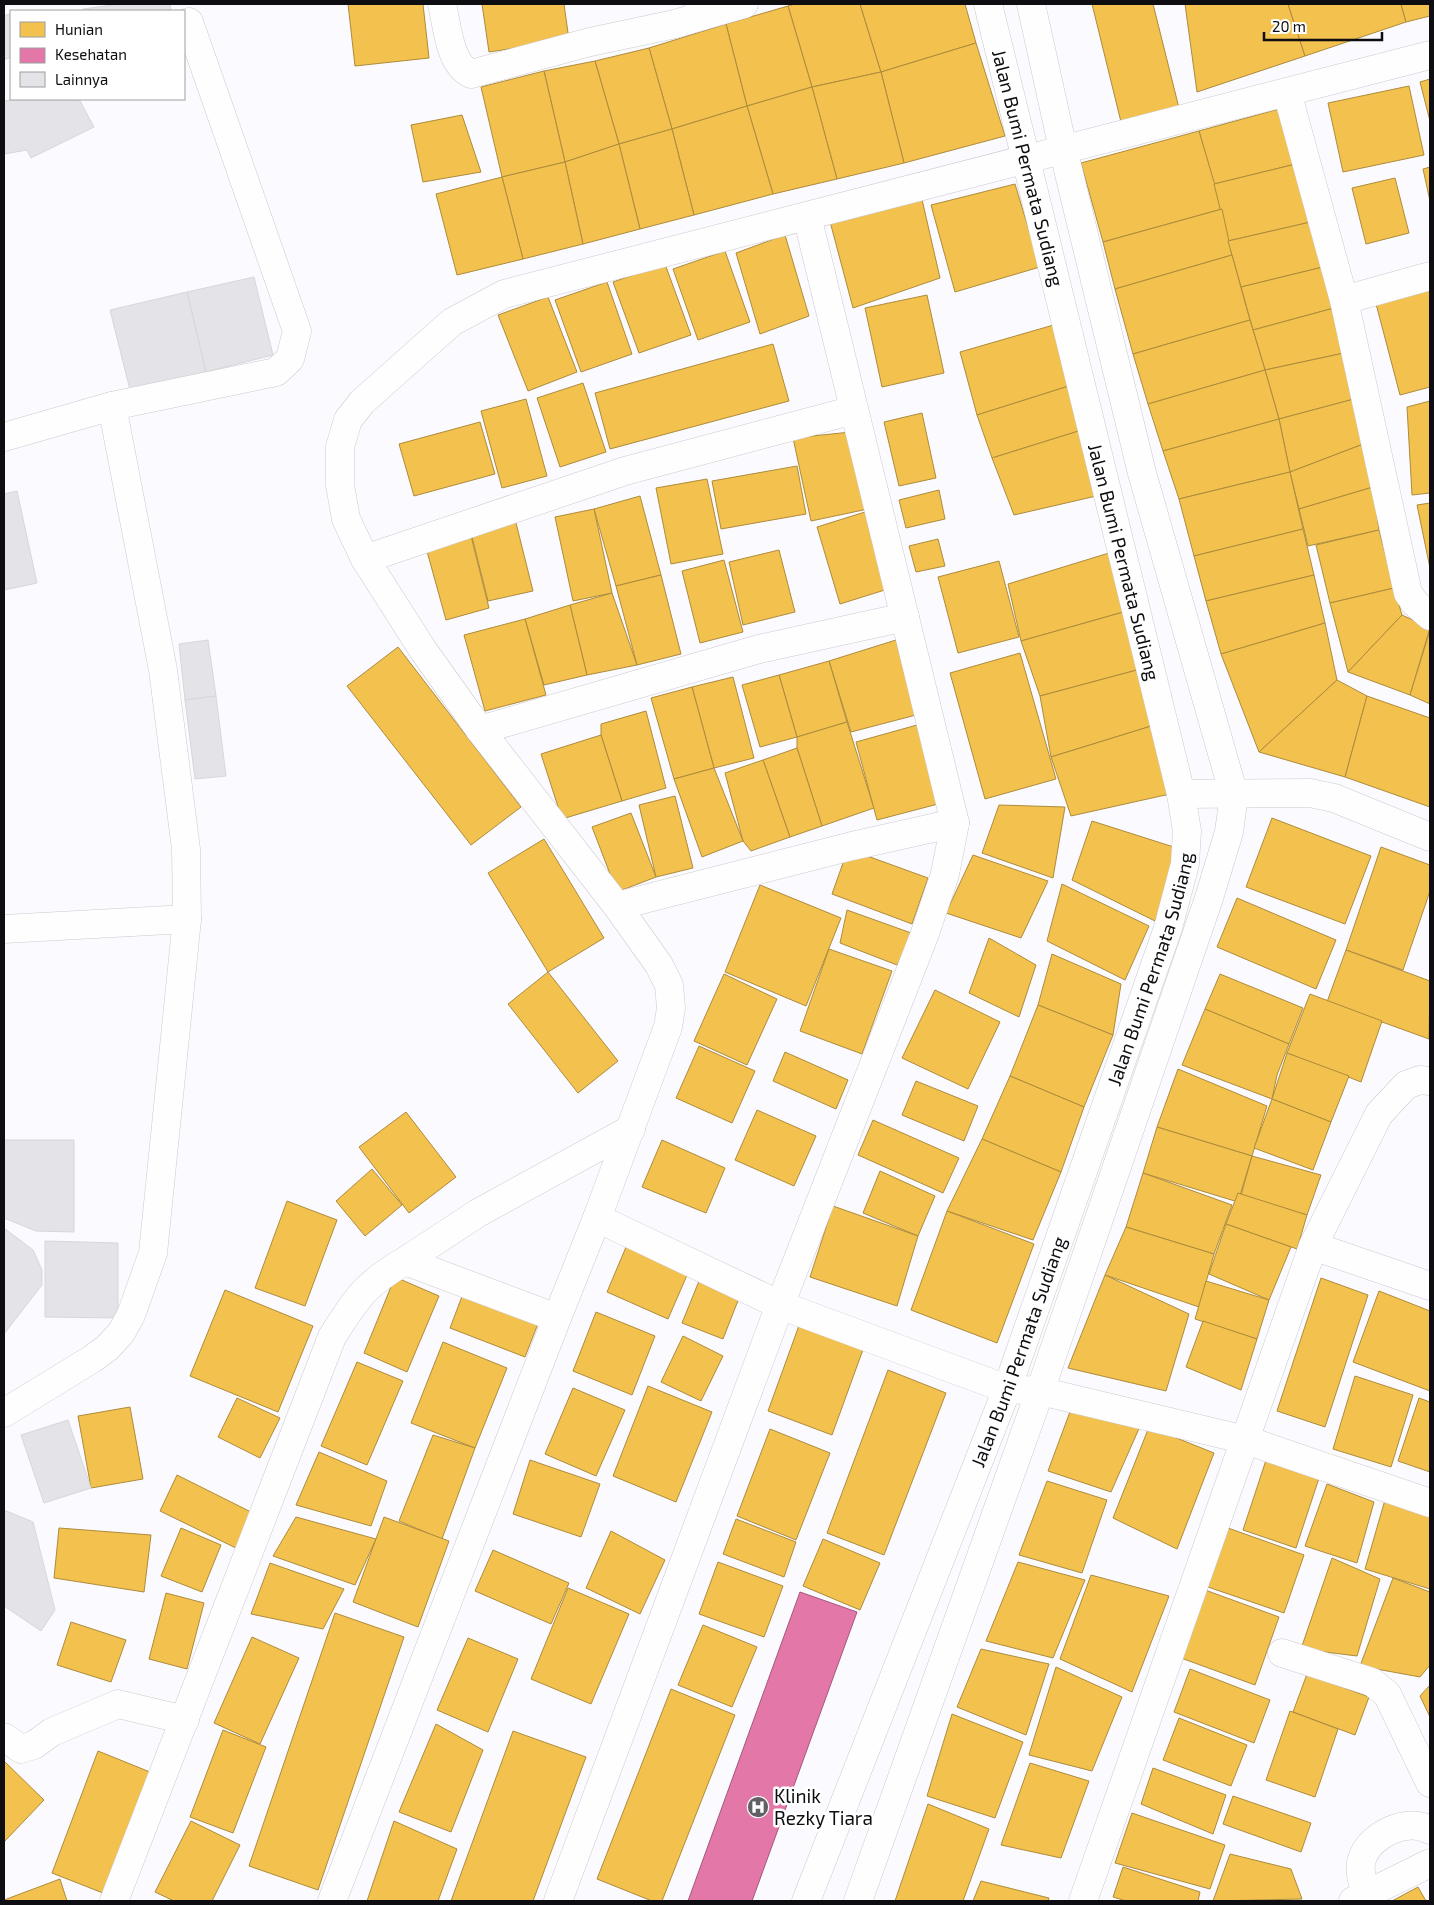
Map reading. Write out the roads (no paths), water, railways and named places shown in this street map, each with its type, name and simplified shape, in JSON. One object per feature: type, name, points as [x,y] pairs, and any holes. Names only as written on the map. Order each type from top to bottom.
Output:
[{"type":"street","points":[[442,4],[455,57],[463,69],[471,74],[590,42],[675,24],[700,10],[744,4]]},
{"type":"street","name":"Jalan Bumi Permata Sudiang","points":[[806,1901],[1007,1389],[1168,928],[1185,864],[1186,831],[1181,794],[988,4]]},
{"type":"street","name":"Jalan Bumi Permata Sudiang","points":[[858,1901],[1040,1391],[1209,898],[1229,832],[1234,795],[1142,473],[1063,149],[1031,4]]},
{"type":"street","points":[[4,436],[112,406],[276,372],[290,359],[297,331],[189,22]]},
{"type":"street","points":[[332,1901],[597,1218],[668,1027],[670,993],[669,985],[659,965],[617,906],[480,730],[423,650],[365,558],[346,519],[340,485],[340,447],[348,420],[362,402],[452,322],[504,294],[1430,55]]},
{"type":"street","points":[[1287,92],[1344,300],[1408,593],[1415,603],[1430,616]]},
{"type":"street","points":[[558,1901],[780,1305],[924,936],[945,874],[955,823],[807,216]]},
{"type":"street","points":[[1344,300],[1430,276]]},
{"type":"street","points":[[4,1413],[92,1359],[121,1333],[131,1316],[153,1253],[187,919],[186,849],[163,670],[112,406]]},
{"type":"street","points":[[365,558],[625,471],[854,410]]},
{"type":"street","points":[[480,730],[758,649],[905,617]]},
{"type":"street","points":[[1181,794],[1310,793],[1334,798],[1430,837]]},
{"type":"street","points":[[617,906],[852,846],[955,823]]},
{"type":"street","points":[[4,929],[187,919]]},
{"type":"street","points":[[1083,1901],[1313,1246],[1379,1114],[1406,1085],[1420,1080],[1430,1081]]},
{"type":"street","points":[[114,1901],[332,1337],[353,1303],[372,1282],[478,1213],[630,1129]]},
{"type":"street","points":[[597,1218],[780,1305],[1007,1389],[1040,1391],[1246,1440],[1430,1503]]},
{"type":"street","points":[[1313,1246],[1430,1286]]},
{"type":"street","points":[[405,1261],[557,1318]]},
{"type":"street","points":[[1282,1653],[1372,1682],[1387,1694],[1430,1784]]},
{"type":"street","points":[[4,1737],[21,1749],[27,1748],[52,1732],[118,1704],[185,1720]]},
{"type":"street","points":[[1430,1830],[1422,1825],[1399,1826],[1369,1847],[1362,1859],[1360,1898],[1430,1862]]},
{"type":"place","name":"Klinik Rezky Tiara","points":[[758,1807]]}]
